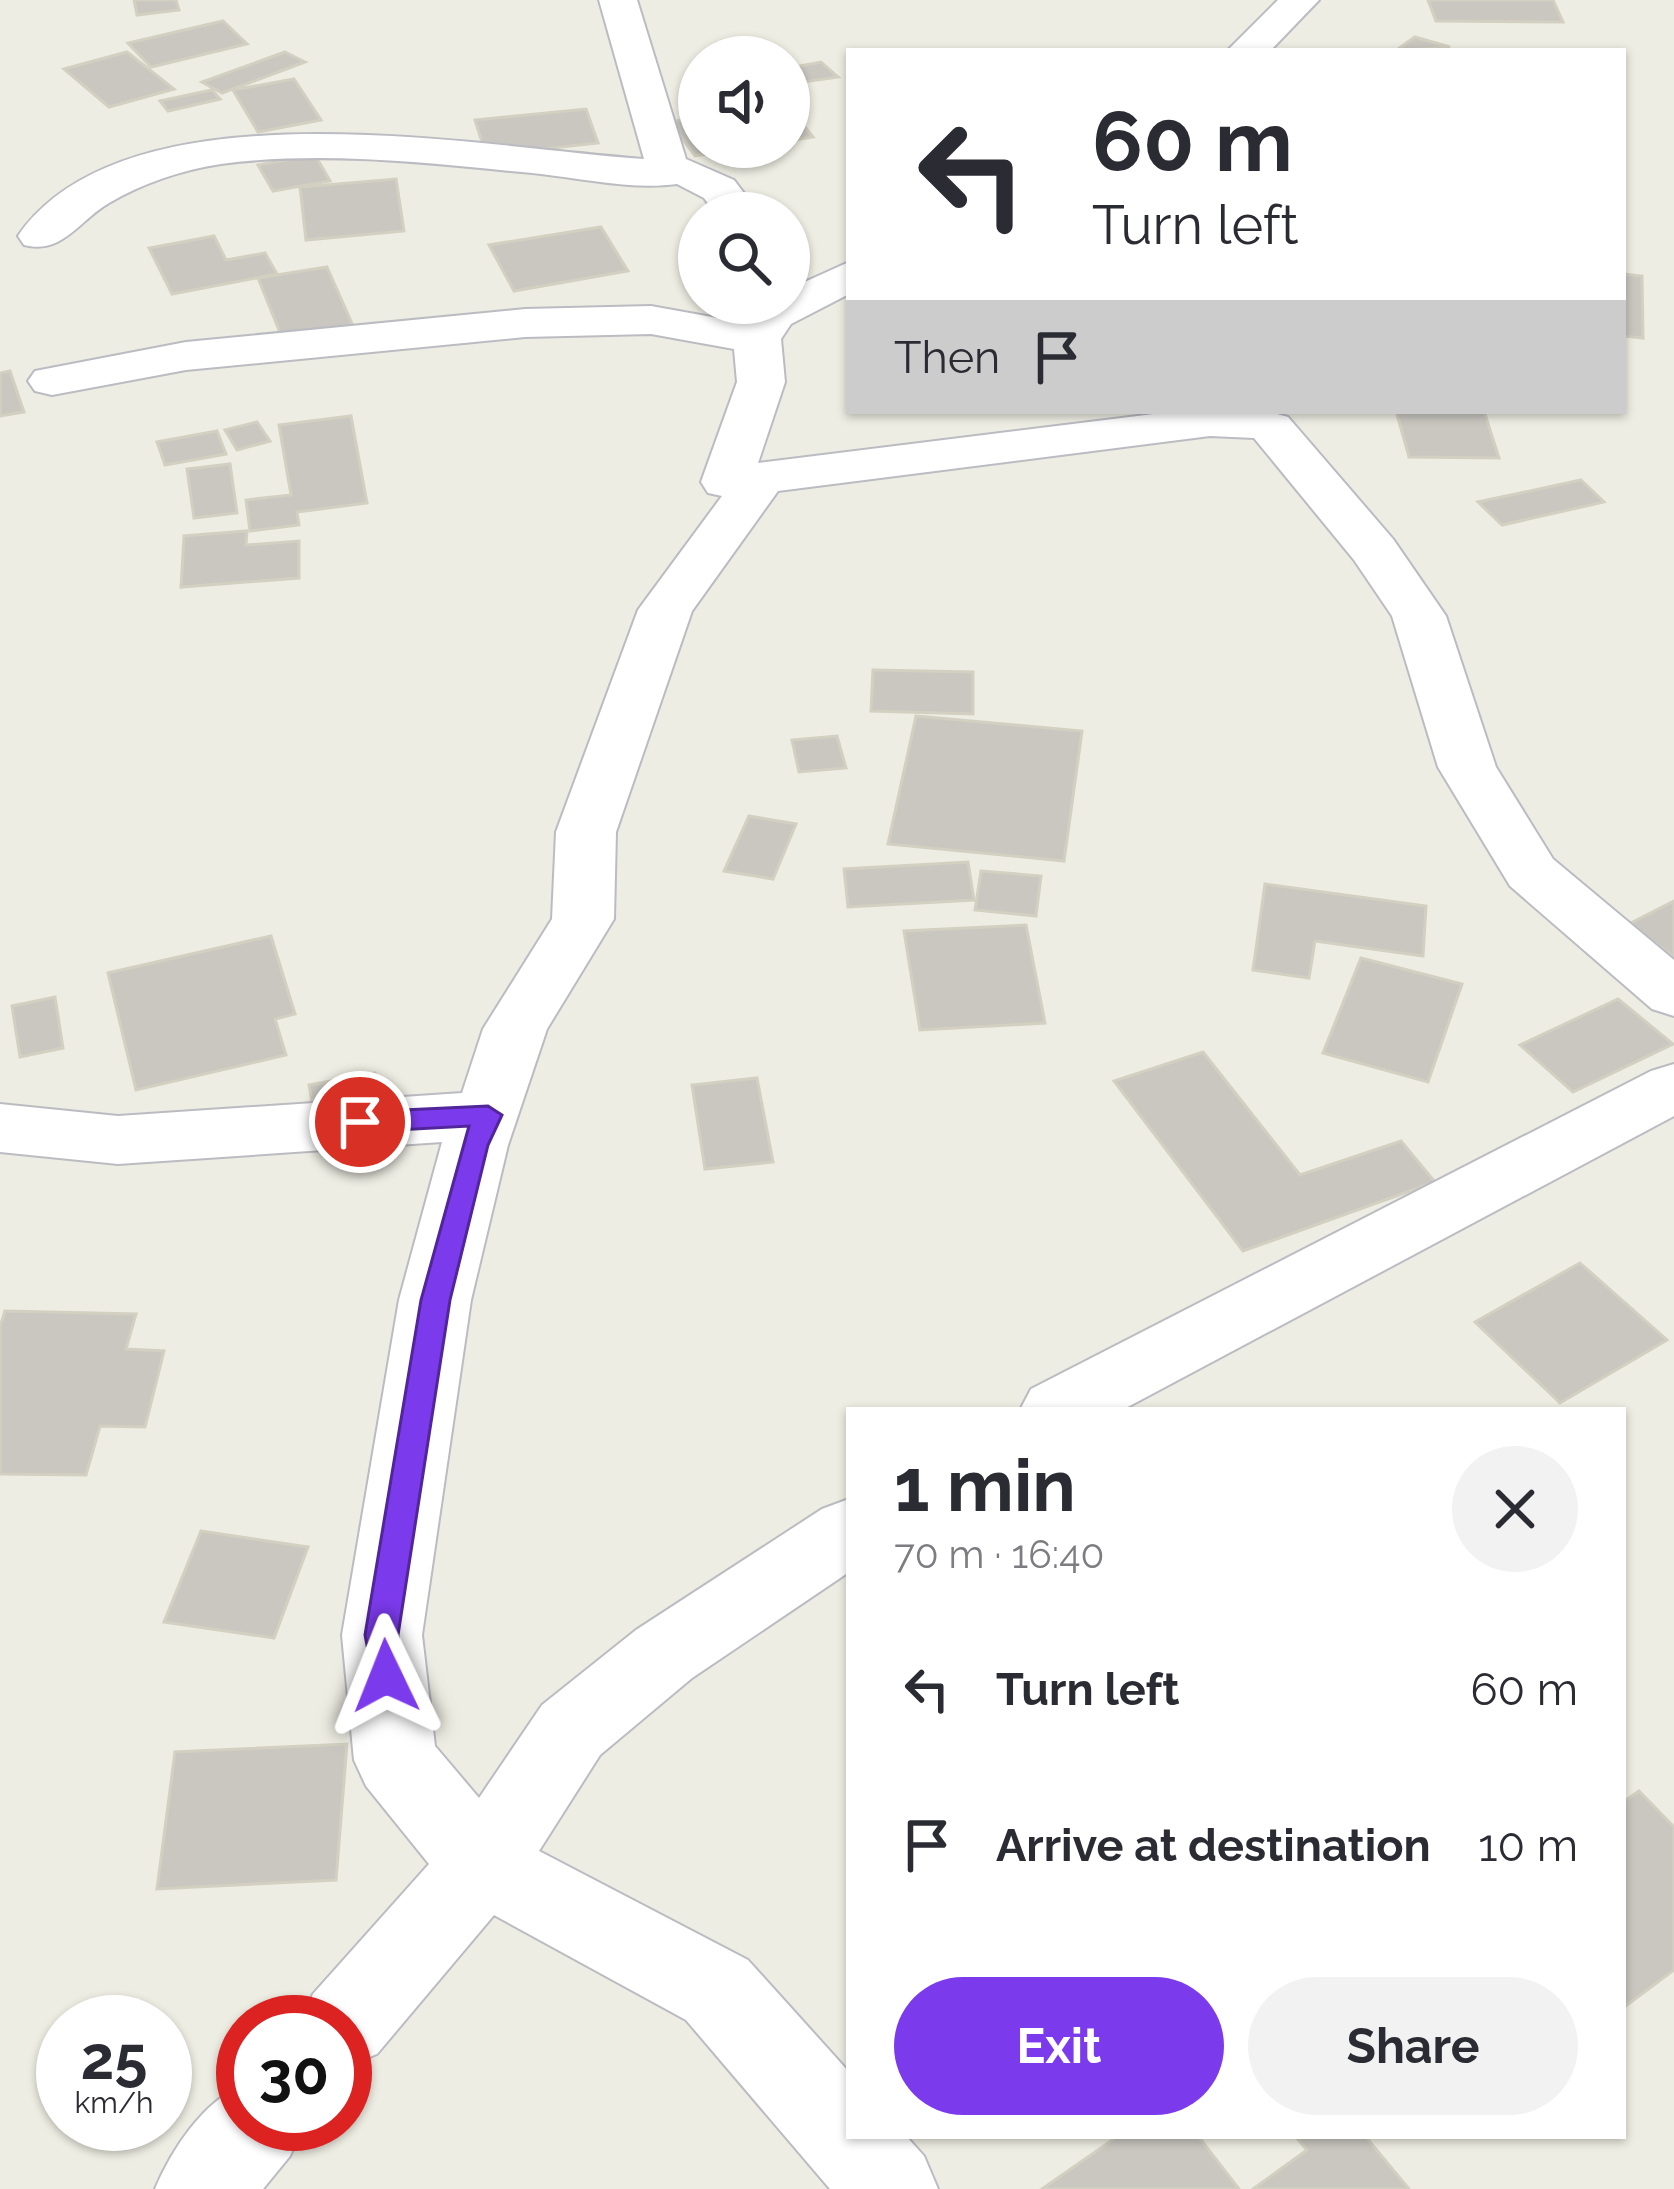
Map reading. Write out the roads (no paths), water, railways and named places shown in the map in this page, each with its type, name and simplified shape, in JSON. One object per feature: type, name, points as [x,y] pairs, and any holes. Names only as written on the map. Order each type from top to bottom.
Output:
[{"type":"street","points":[[618,0],[669,173]]},
{"type":"street","points":[[1250,48],[1300,0]]},
{"type":"street","points":[[40,236],[69,205],[151,169],[234,149],[341,144],[684,171],[721,192]]},
{"type":"street","points":[[726,482],[761,382],[758,339],[775,314],[818,284]]},
{"type":"street","points":[[52,381],[187,356],[525,323],[651,320],[758,339]]},
{"type":"street","points":[[726,482],[1134,435],[1204,419],[1247,419],[1270,427],[1373,550],[1419,616],[1467,767],[1532,872],[1674,994]]},
{"type":"street","points":[[726,482],[754,489],[665,610],[586,832],[583,919],[514,1029],[474,1145],[435,1300],[382,1635],[395,1760],[483,1865],[716,1990],[846,2138]]},
{"type":"street","points":[[1063,1407],[1674,1087]]},
{"type":"street","points":[[0,1128],[118,1140],[488,1115]]},
{"type":"street","points":[[370,1995],[483,1865],[571,1730],[664,1654],[846,1533]]},
{"type":"street","points":[[847,2139],[891,2189]]},
{"type":"street","points":[[202,2189],[235,2151]]}]
